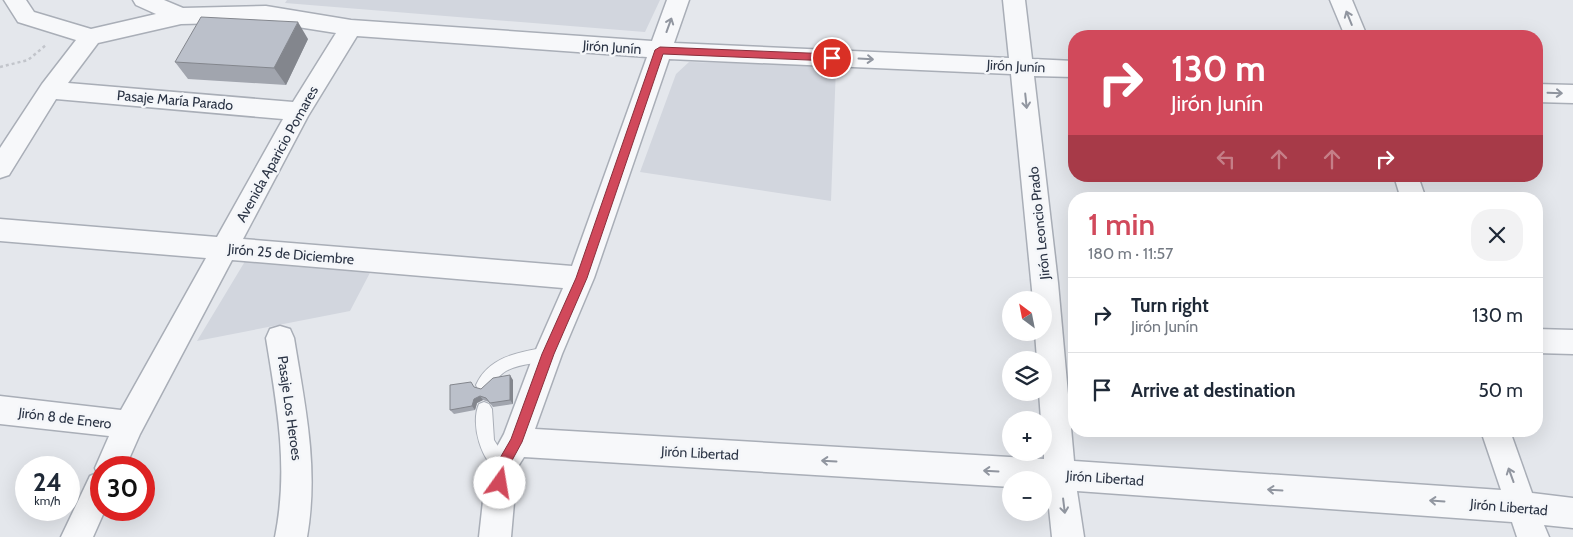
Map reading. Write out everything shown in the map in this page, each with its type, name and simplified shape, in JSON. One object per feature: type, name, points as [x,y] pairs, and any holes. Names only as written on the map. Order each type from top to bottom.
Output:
[{"type":"street","points":[[0,168],[50,90],[91,36],[26,17],[15,0]]},
{"type":"street","points":[[144,0],[181,16]]},
{"type":"street","points":[[495,537],[509,454],[548,354],[581,278],[678,0]]},
{"type":"street","name":"Jirón Leoncio Prado","points":[[1014,0],[1023,66],[1045,283],[1060,475],[1068,537]]},
{"type":"street","points":[[1341,0],[1354,30]]},
{"type":"street","name":"Jirón Junín","points":[[91,36],[181,16],[237,7],[270,7],[351,28],[660,50],[1068,69]]},
{"type":"street","name":"Avenida Aparicio Pomares","points":[[115,456],[129,426],[299,111],[351,28]]},
{"type":"street","name":"Pasaje María Parado","points":[[50,90],[299,111]]},
{"type":"street","points":[[1543,93],[1573,94]]},
{"type":"street","name":"Jirón 25 de Diciembre","points":[[0,230],[581,278]]},
{"type":"street","name":"Pasaje Los Heroes","points":[[280,338],[299,458],[297,512],[291,537]]},
{"type":"street","points":[[1543,341],[1573,342]]},
{"type":"street","name":"Jirón 8 de Enero","points":[[0,410],[129,426]]},
{"type":"street","points":[[1497,437],[1533,537]]},
{"type":"street","name":"Jirón Libertad","points":[[509,454],[1060,475],[1573,512]]},
{"type":"street","points":[[77,537],[90,509]]},
{"type":"lane","points":[[483,385],[488,374],[495,368],[509,362],[548,354]]},
{"type":"lane","points":[[484,409],[484,438],[488,447],[509,454]]},
{"type":"path","points":[[0,67],[28,60],[67,29]]},
{"type":"shaded area","points":[[287,0],[660,0],[645,32],[285,3]]},
{"type":"shaded area","points":[[689,62],[836,66],[831,201],[640,172],[676,74]]},
{"type":"shaded area","points":[[250,253],[373,267],[350,311],[197,341]]},
{"type":"building","points":[[201,17],[298,22],[274,68],[175,62]]},
{"type":"building","points":[[510,375],[510,400],[490,403],[486,398],[480,396],[474,399],[472,406],[450,410],[450,385],[471,382],[474,387],[481,389],[493,378]]},
{"type":"route","points":[[500,483],[502,465],[516,442],[548,354],[581,278],[660,50],[832,58]]}]
